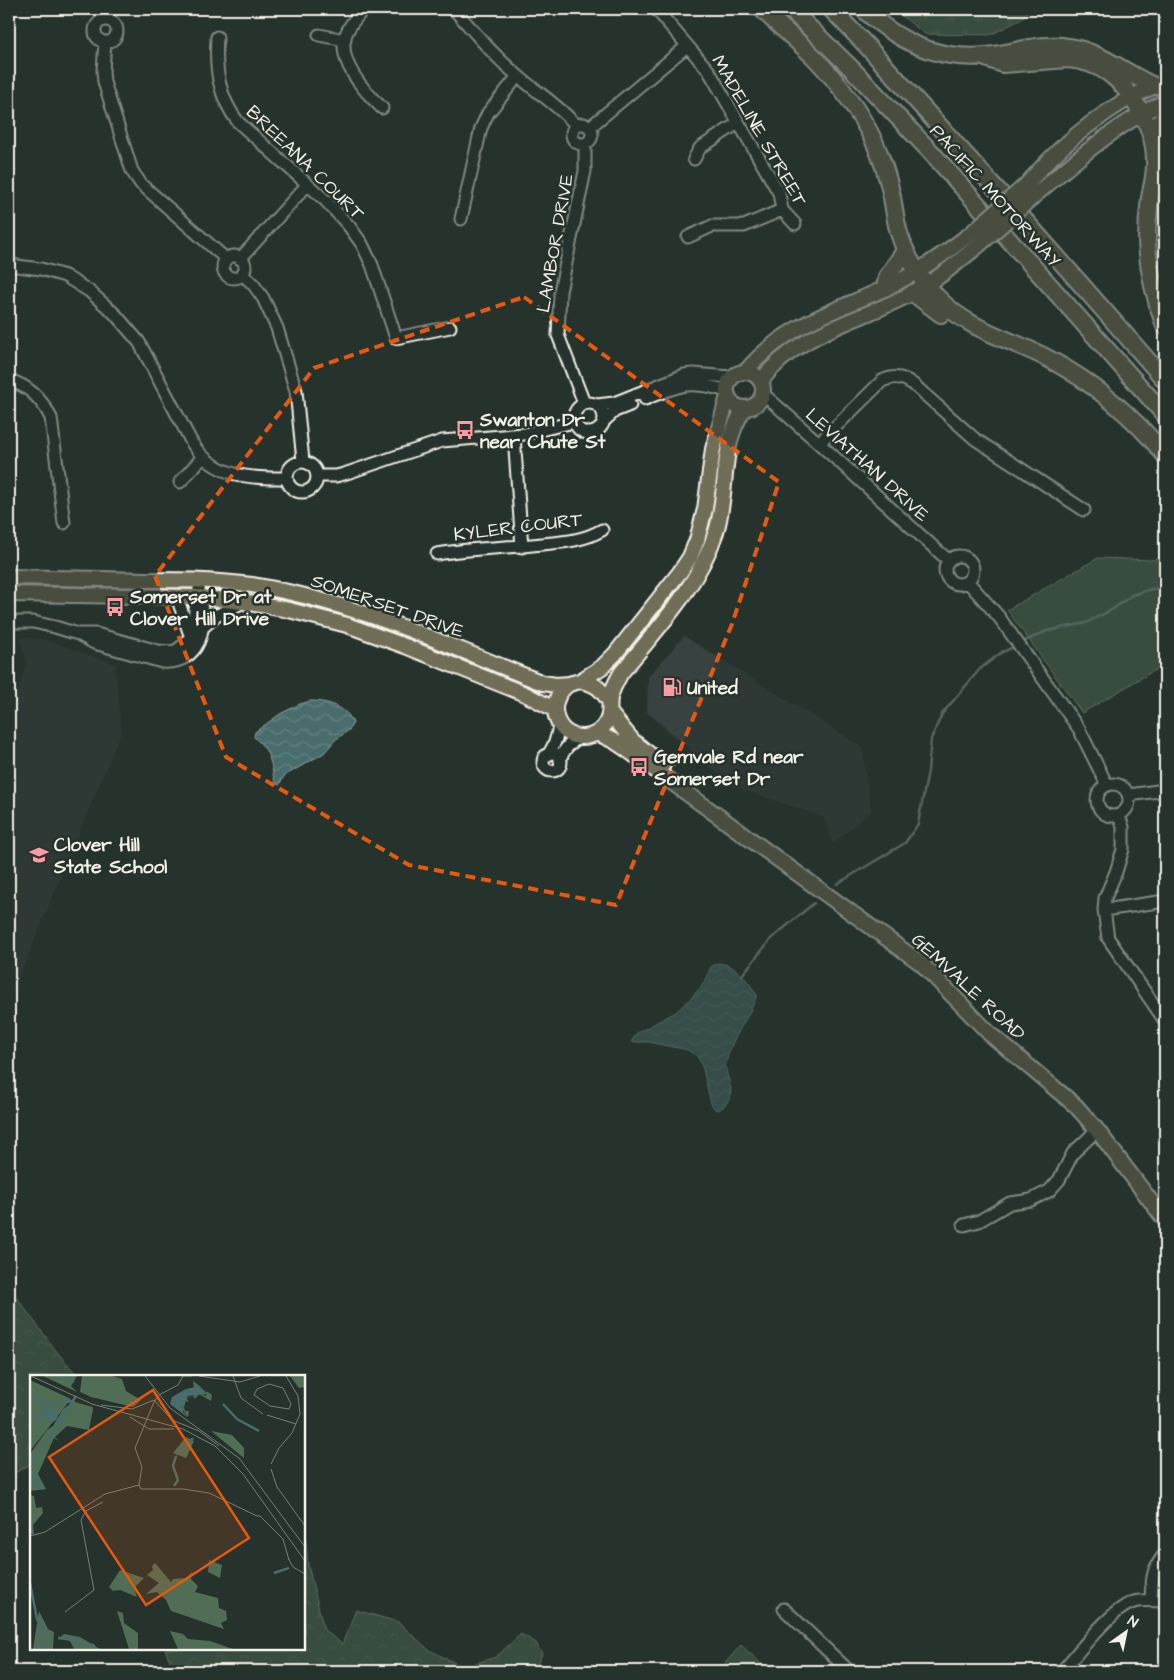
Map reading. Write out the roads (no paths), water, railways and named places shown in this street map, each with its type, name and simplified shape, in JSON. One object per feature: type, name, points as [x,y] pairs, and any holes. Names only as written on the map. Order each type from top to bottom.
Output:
[{"type":"highway","points":[[762,9],[803,46],[829,74],[865,124],[882,161],[891,192],[899,234],[905,251],[918,271],[920,289],[952,322],[980,338],[1000,338],[1050,359],[1085,382],[1129,417],[1165,455]]},
{"type":"highway","name":"PACIFIC MOTORWAY","points":[[790,9],[851,68],[931,152],[1165,415]]},
{"type":"highway","name":"PACIFIC MOTORWAY","points":[[831,9],[1027,223],[1165,380]]},
{"type":"highway","points":[[863,9],[891,32],[917,46],[947,55],[983,57],[1044,45],[1068,46],[1104,58],[1160,85]]},
{"type":"highway","points":[[983,57],[1003,64],[1068,59],[1087,62],[1103,69],[1126,88],[1142,113],[1151,132],[1156,162],[1148,218],[1148,253],[1155,295],[1165,326]]},
{"type":"highway","points":[[1151,132],[1165,117]]},
{"type":"highway","points":[[885,288],[887,276],[905,251]]},
{"type":"main road","points":[[1031,190],[1058,152],[1101,118],[1132,97],[1160,85]]},
{"type":"main road","points":[[728,388],[736,405],[745,408],[756,404],[770,369],[804,342],[920,289],[1031,190],[1142,113],[1165,102]]},
{"type":"main road","points":[[745,408],[733,430],[728,451],[719,516],[710,548],[701,567],[678,601],[621,673],[613,686],[607,721],[597,733],[581,737],[565,731],[556,717],[554,709],[558,694],[602,667],[615,654],[690,557],[697,540],[705,509],[712,449],[728,388],[736,374],[746,371],[772,344],[794,329],[885,288],[974,240]]},
{"type":"main road","points":[[746,371],[755,374],[762,388]]},
{"type":"main road","name":"SOMERSET DRIVE","points":[[9,578],[200,581],[264,587],[294,593],[351,608],[440,641],[543,683],[556,685],[575,683],[596,685],[602,690],[609,707]]},
{"type":"main road","name":"SOMERSET DRIVE","points":[[9,594],[199,598],[243,602],[316,616],[378,636],[525,694],[554,709]]},
{"type":"main road","name":"GEMVALE ROAD","points":[[609,707],[633,741],[690,788],[715,813]]},
{"type":"main road","name":"GEMVALE ROAD","points":[[597,733],[614,741],[922,964],[990,1034],[1076,1106],[1097,1130],[1165,1220]]},
{"type":"street","points":[[364,9],[352,23],[345,40],[346,54],[351,70],[368,94],[382,108]]},
{"type":"street","points":[[454,9],[489,50],[518,76],[562,109],[576,125]]},
{"type":"street","name":"MADELINE STREET","points":[[656,9],[709,71],[738,124],[780,193],[782,210],[795,224]]},
{"type":"street","points":[[107,15],[98,24],[95,32],[97,38],[105,42],[104,82],[132,171],[141,184],[226,260]]},
{"type":"street","points":[[319,35],[345,40]]},
{"type":"street","name":"BREEANA COURT","points":[[217,37],[216,67],[228,108],[238,122],[342,217],[362,244],[378,280],[396,338],[450,327]]},
{"type":"street","points":[[585,144],[578,144],[573,140],[572,130],[576,125],[584,124],[590,127],[687,46]]},
{"type":"street","points":[[461,219],[481,128],[488,113],[518,76]]},
{"type":"street","points":[[694,159],[700,148],[738,124]]},
{"type":"street","name":"LAMBOR DRIVE","points":[[584,403],[558,335],[560,292],[585,171],[585,144],[591,139],[592,131],[590,127]]},
{"type":"street","points":[[240,259],[307,185]]},
{"type":"street","points":[[688,238],[712,226],[744,226],[782,210]]},
{"type":"street","points":[[232,256],[240,259],[244,266],[242,274],[232,277],[226,274],[223,269],[226,260],[232,256]]},
{"type":"street","points":[[9,266],[41,269],[65,276],[89,291],[120,319],[139,342],[192,443],[203,457],[215,467],[232,474],[262,478],[287,478]]},
{"type":"street","points":[[242,274],[264,298],[277,328],[296,391],[303,462]]},
{"type":"street","points":[[693,374],[720,378],[728,388],[697,384],[683,385],[615,411],[604,420],[600,430],[590,434],[580,431],[574,422],[575,411],[584,403],[591,402],[598,405],[614,403],[693,374]]},
{"type":"street","points":[[820,442],[882,381],[893,378],[903,379],[914,385],[974,439],[1084,510]]},
{"type":"street","points":[[9,380],[20,384],[37,396],[51,418],[64,523]]},
{"type":"street","name":"LEVIATHAN DRIVE","points":[[762,388],[862,483],[948,560]]},
{"type":"street","points":[[598,405],[603,412],[604,420]]},
{"type":"street","points":[[317,476],[344,474],[442,441],[514,436],[574,422]]},
{"type":"street","points":[[514,436],[522,546]]},
{"type":"street","points":[[180,482],[203,457]]},
{"type":"street","points":[[303,462],[314,467],[317,476],[317,481],[312,489],[303,492],[291,487],[287,478],[289,470],[293,465],[303,462]]},
{"type":"street","name":"KYLER COURT","points":[[437,554],[459,550],[574,541],[590,537],[602,530]]},
{"type":"street","points":[[956,555],[961,555],[970,560],[973,570],[971,578],[967,581],[957,584],[948,580],[944,571],[948,560],[956,555]]},
{"type":"street","points":[[78,634],[96,634],[166,652],[176,650],[191,637],[195,609],[199,598],[200,581]]},
{"type":"street","points":[[967,581],[999,617],[1079,729],[1107,785]]},
{"type":"street","points":[[177,597],[191,637]]},
{"type":"street","points":[[9,622],[33,622],[78,634],[94,643],[167,662],[181,660],[191,653],[200,641],[203,609],[199,598]]},
{"type":"street","points":[[202,628],[216,616],[243,602]]},
{"type":"street","points":[[560,725],[553,748],[544,759],[544,764],[553,774],[559,767],[568,746],[581,737]]},
{"type":"street","points":[[548,755],[556,754],[560,761]]},
{"type":"street","points":[[1115,784],[1121,786],[1129,795],[1130,803],[1128,809],[1119,816],[1109,816],[1099,809],[1097,796],[1102,788],[1107,785],[1115,784]]},
{"type":"street","points":[[1129,795],[1165,790]]},
{"type":"street","points":[[1119,816],[1123,828],[1123,849],[1105,898],[1104,910],[1108,938],[1165,1021]]},
{"type":"street","points":[[1104,910],[1165,900]]},
{"type":"street","points":[[964,1225],[979,1221],[1010,1203],[1032,1200],[1043,1196],[1059,1180],[1073,1153],[1097,1130]]},
{"type":"street","points":[[1151,1601],[1153,1572],[1165,1554]]},
{"type":"street","points":[[1062,1671],[1121,1608],[1134,1602],[1165,1601]]},
{"type":"street","points":[[784,1609],[849,1671]]},
{"type":"water","points":[[311,701],[336,706],[350,717],[353,723],[349,730],[335,740],[324,753],[284,776],[279,785],[275,783],[267,753],[254,737],[255,732],[280,714]]},
{"type":"water","points":[[717,963],[730,966],[741,974],[757,995],[728,1054],[726,1068],[731,1091],[730,1096],[724,1106],[716,1110],[711,1104],[703,1069],[698,1057],[688,1050],[648,1042],[631,1042],[637,1033],[676,1012],[702,986],[711,967]]},
{"type":"waterway","points":[[1025,641],[1047,631],[1086,623],[1113,609],[1132,595],[1151,589],[1165,588]]},
{"type":"waterway","points":[[837,884],[905,843],[918,824],[928,771],[931,739],[942,714],[980,669],[1002,652],[1012,648]]},
{"type":"waterway","points":[[742,975],[771,939],[814,903]]},
{"type":"place","name":"Swanton Dr near Chute St","points":[[465,430]]},
{"type":"place","name":"Somerset Dr at Clover Hill Drive","points":[[115,607]]},
{"type":"place","name":"United","points":[[672,687]]},
{"type":"place","name":"Gemvale Rd near Somerset Dr","points":[[639,767]]},
{"type":"place","name":"Clover Hill State School","points":[[39,855]]}]
